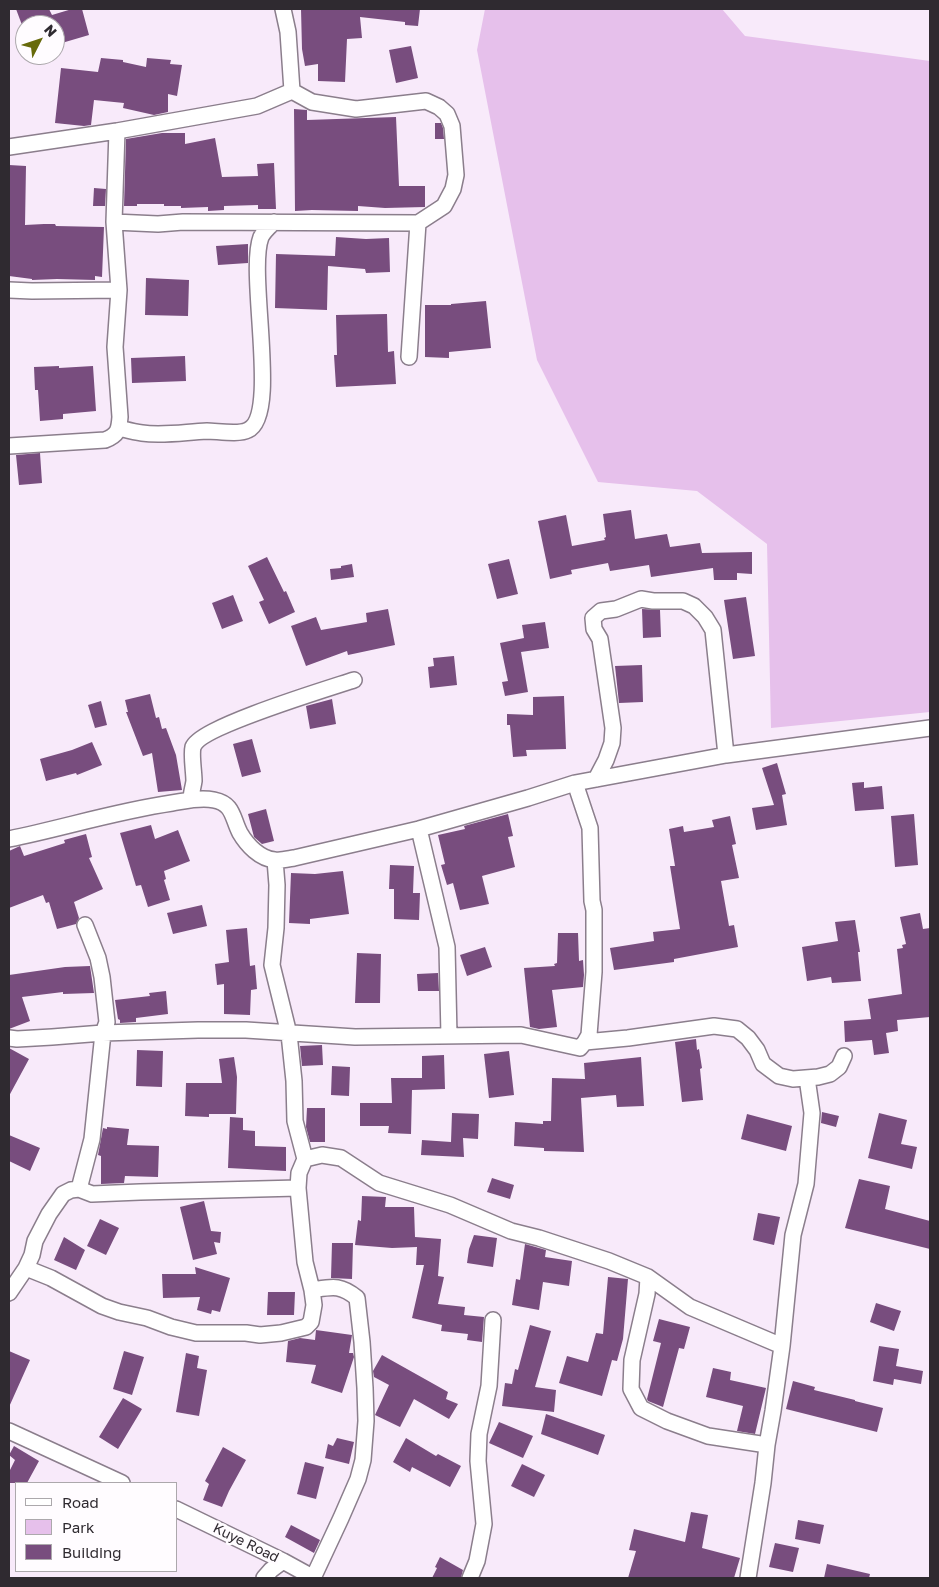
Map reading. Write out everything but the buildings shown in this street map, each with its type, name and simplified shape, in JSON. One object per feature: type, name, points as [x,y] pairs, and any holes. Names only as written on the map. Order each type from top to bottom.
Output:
[{"type":"street","points":[[283,9],[288,32],[292,91]]},
{"type":"street","points":[[9,147],[117,131],[257,106],[292,91]]},
{"type":"street","points":[[114,222],[158,224],[182,222],[418,223],[444,206],[454,188],[456,175],[452,126],[447,114],[439,107],[426,101],[356,109],[312,102],[292,91]]},
{"type":"street","points":[[9,446],[106,440],[114,437],[119,428],[120,417],[115,347],[118,290],[114,222],[117,131]]},
{"type":"street","points":[[119,428],[143,433],[230,432],[248,430],[255,424],[260,414],[264,369],[257,288],[257,259],[262,236],[274,222]]},
{"type":"street","points":[[409,357],[418,223]]},
{"type":"street","points":[[9,290],[118,290]]},
{"type":"street","points":[[596,779],[612,743],[614,728],[600,639],[594,628],[593,618],[601,611],[616,609],[641,599],[684,601],[694,606],[706,617],[713,630],[726,754]]},
{"type":"street","points":[[191,800],[194,783],[193,747],[197,741],[263,710],[354,680]]},
{"type":"street","points":[[9,839],[154,805],[211,799],[223,802],[232,812],[240,832],[251,847],[264,857],[275,860],[326,851],[420,829],[576,783],[726,754],[930,728]]},
{"type":"street","points":[[9,1038],[52,1038],[102,1033],[246,1030],[289,1034],[355,1036],[521,1035],[580,1048],[589,1035],[594,972],[594,910],[592,901],[590,828],[576,783]]},
{"type":"street","points":[[420,829],[447,947],[449,1036]]},
{"type":"street","points":[[26,1268],[51,1278],[102,1306],[196,1333],[246,1333],[260,1335],[306,1327],[311,1322],[313,1312],[312,1290],[305,1262],[298,1188],[299,1173],[305,1160],[295,1121],[294,1081],[289,1034],[272,965],[276,928],[277,885],[275,860]]},
{"type":"street","points":[[79,1189],[92,1139],[102,1033],[107,1022],[98,958],[85,925]]},
{"type":"street","points":[[585,1042],[714,1026],[737,1029],[748,1038],[757,1050],[763,1064],[779,1076],[792,1079],[830,1074],[839,1067],[844,1056]]},
{"type":"street","points":[[748,1578],[782,1346],[793,1235],[806,1184],[812,1113],[807,1078]]},
{"type":"street","points":[[305,1160],[322,1155],[341,1158],[379,1183],[450,1205],[511,1231],[573,1249],[648,1277],[690,1307],[782,1346]]},
{"type":"street","points":[[9,1293],[26,1268],[32,1255],[35,1241],[57,1201],[70,1190],[79,1189],[92,1194],[298,1188]]},
{"type":"street","points":[[648,1277],[647,1294],[632,1360],[632,1390],[641,1408],[667,1421],[708,1436],[767,1445]]},
{"type":"street","points":[[312,1290],[335,1286],[348,1291],[357,1298],[366,1388],[363,1460],[358,1479],[313,1578]]},
{"type":"street","points":[[470,1578],[477,1561],[484,1524],[478,1461],[479,1434],[489,1386],[493,1320]]},
{"type":"street","points":[[9,1431],[120,1482]]},
{"type":"street","name":"Kuye Road","points":[[178,1510],[313,1578]]},
{"type":"street","points":[[264,1578],[282,1561]]},
{"type":"green space","points":[[485,9],[722,9],[745,36],[930,61],[930,712],[771,728],[767,544],[697,491],[598,482],[537,360],[477,50]]}]
